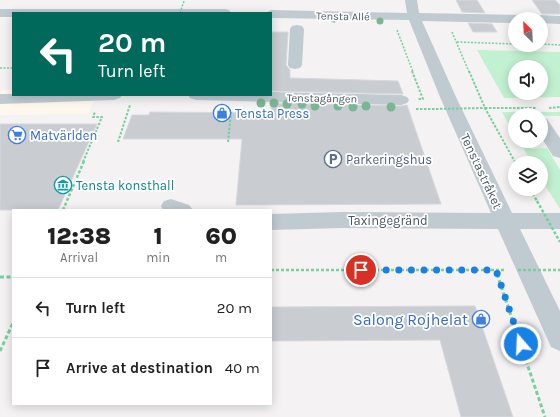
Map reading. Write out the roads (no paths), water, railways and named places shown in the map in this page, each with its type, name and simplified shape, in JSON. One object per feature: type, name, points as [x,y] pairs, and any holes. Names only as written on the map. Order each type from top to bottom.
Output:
[{"type":"street","name":"Tensta Allé","points":[[272,14],[372,16],[413,9],[445,16],[508,18]]},
{"type":"street","name":"Tenstastråket","points":[[413,9],[448,97],[560,339]]},
{"type":"street","points":[[0,13],[12,13]]},
{"type":"street","points":[[372,16],[375,31]]},
{"type":"street","points":[[548,19],[560,20]]},
{"type":"street","points":[[295,65],[290,29],[313,29]]},
{"type":"street","points":[[0,99],[76,96]]},
{"type":"street","name":"Tenstagången","points":[[232,96],[401,100]]},
{"type":"street","points":[[548,127],[560,152]]},
{"type":"street","name":"Taxingegränd","points":[[272,222],[341,212],[505,221],[560,221]]},
{"type":"place","name":"Tensta Press","points":[[222,113]]},
{"type":"place","name":"Matvärlden","points":[[17,135]]},
{"type":"place","name":"Parkeringshus","points":[[333,159]]},
{"type":"place","name":"Tensta konsthall","points":[[63,185]]},
{"type":"place","name":"Salong Rojhelat","points":[[481,319]]}]
